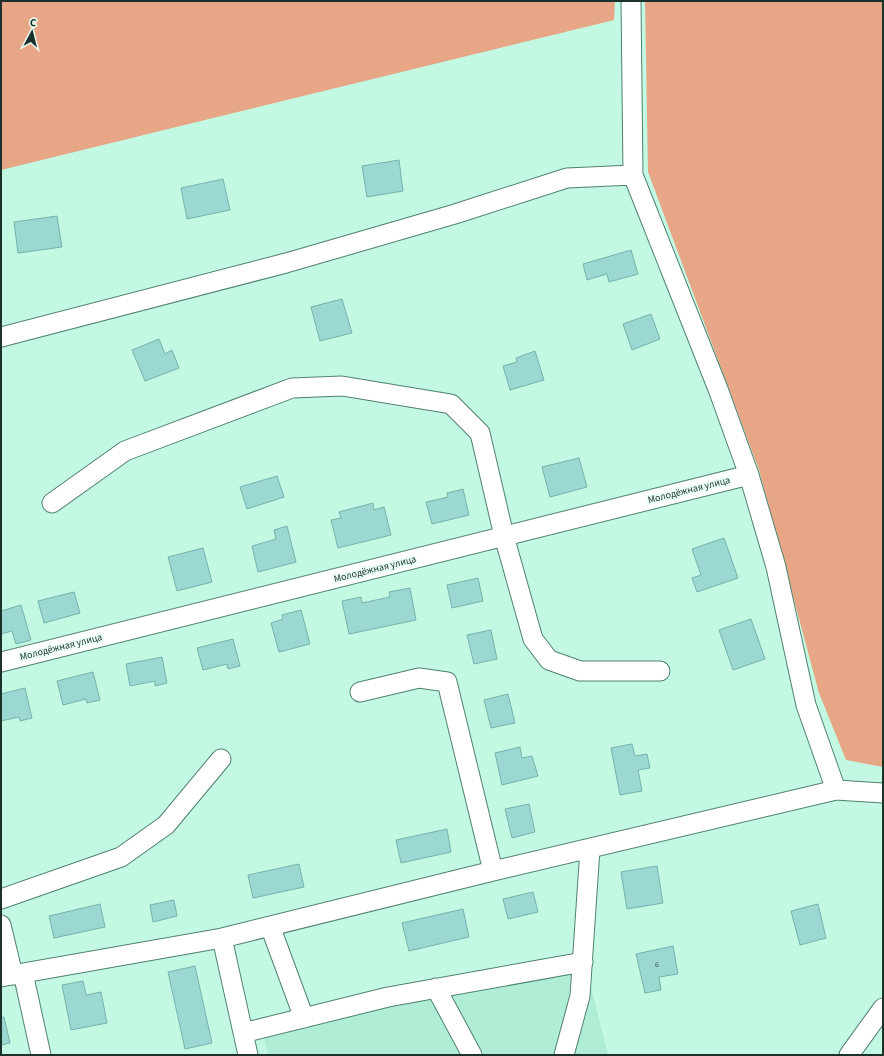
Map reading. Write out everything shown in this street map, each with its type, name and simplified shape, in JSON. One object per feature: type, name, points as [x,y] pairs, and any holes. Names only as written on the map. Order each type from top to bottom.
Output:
[{"type":"street","points":[[631,1],[633,175],[718,389],[749,475],[776,567],[806,705],[836,790]]},
{"type":"street","points":[[1,338],[286,263],[456,214],[567,178],[633,175]]},
{"type":"street","points":[[52,503],[125,451],[292,388],[342,386],[451,404],[480,433],[504,536],[533,639],[549,660],[580,671],[660,671]]},
{"type":"street","name":"Молодёжная улица","points":[[1,662],[749,475]]},
{"type":"street","points":[[360,692],[418,678],[446,682],[493,871]]},
{"type":"street","points":[[1,899],[121,857],[166,825],[220,758]]},
{"type":"street","points":[[12,975],[222,938],[493,871],[836,790],[883,793]]},
{"type":"street","points":[[564,1055],[580,996],[590,849]]},
{"type":"street","points":[[1,925],[12,975],[41,1055]]},
{"type":"street","points":[[270,926],[304,1018]]},
{"type":"street","points":[[222,938],[248,1055]]},
{"type":"street","points":[[243,1033],[388,997],[583,962]]},
{"type":"street","points":[[436,988],[472,1055]]},
{"type":"street","points":[[849,1055],[883,1008]]},
{"type":"shaded area","points":[[1,1],[615,1],[614,20],[1,170]]},
{"type":"shaded area","points":[[645,1],[883,1],[883,767],[846,760],[819,693],[759,470],[648,172]]},
{"type":"shaded area","points":[[583,955],[608,1055],[268,1055],[264,1037]]},
{"type":"building","points":[[399,160],[403,191],[367,197],[362,166]]},
{"type":"building","points":[[223,179],[230,210],[187,219],[181,188]]},
{"type":"building","points":[[57,216],[62,247],[18,253],[14,222]]},
{"type":"building","points":[[631,250],[638,274],[609,282],[607,274],[587,280],[583,264]]},
{"type":"building","points":[[342,299],[352,333],[320,341],[311,307]]},
{"type":"building","points":[[651,314],[660,339],[632,350],[623,324]]},
{"type":"building","points":[[159,339],[165,354],[172,350],[179,368],[145,381],[132,350]]},
{"type":"building","points":[[535,351],[544,380],[510,390],[503,366],[517,362],[516,358]]},
{"type":"building","points":[[579,458],[587,487],[550,497],[542,467]]},
{"type":"building","points":[[277,476],[284,497],[247,509],[240,487]]},
{"type":"building","points":[[463,489],[469,515],[432,524],[426,502],[448,497],[447,493]]},
{"type":"building","points":[[373,503],[374,510],[384,507],[391,535],[338,548],[331,520],[341,518],[339,512]]},
{"type":"building","points":[[287,526],[296,562],[258,572],[252,546],[276,539],[274,530]]},
{"type":"building","points":[[724,538],[738,578],[697,592],[692,578],[701,575],[692,549]]},
{"type":"building","points":[[203,548],[212,582],[177,591],[168,557]]},
{"type":"building","points":[[478,578],[483,601],[452,608],[447,585]]},
{"type":"building","points":[[410,588],[416,620],[349,634],[342,601],[361,597],[362,603],[390,597],[389,592]]},
{"type":"building","points":[[74,592],[80,613],[44,623],[38,601]]},
{"type":"building","points":[[21,605],[31,640],[16,644],[12,631],[1,634],[1,611]]},
{"type":"building","points":[[301,610],[310,644],[279,652],[271,623],[283,619],[282,615]]},
{"type":"building","points":[[751,619],[765,659],[733,670],[719,630]]},
{"type":"building","points":[[491,630],[497,659],[474,664],[467,635]]},
{"type":"building","points":[[233,639],[240,666],[228,669],[227,664],[203,670],[197,648]]},
{"type":"building","points":[[162,657],[167,683],[155,686],[155,681],[130,686],[126,664]]},
{"type":"building","points":[[93,672],[100,700],[87,703],[86,699],[63,705],[57,681]]},
{"type":"building","points":[[25,688],[32,718],[20,721],[19,717],[1,721],[1,694]]},
{"type":"building","points":[[508,694],[515,723],[491,728],[484,700]]},
{"type":"building","points":[[632,744],[635,756],[647,754],[650,768],[638,770],[642,791],[620,795],[611,748]]},
{"type":"building","points":[[520,747],[522,758],[532,756],[538,776],[502,785],[495,753]]},
{"type":"building","points":[[529,804],[535,832],[512,838],[505,809]]},
{"type":"building","points":[[447,829],[451,852],[401,863],[396,840]]},
{"type":"building","points":[[299,864],[304,887],[253,898],[248,875]]},
{"type":"building","points":[[657,866],[663,903],[627,909],[621,872]]},
{"type":"building","points":[[533,892],[538,912],[508,919],[503,899]]},
{"type":"building","points":[[174,900],[177,916],[153,922],[150,905]]},
{"type":"building","points":[[100,904],[105,927],[54,938],[49,916]]},
{"type":"building","points":[[818,904],[826,938],[800,945],[791,911]]},
{"type":"building","points":[[463,909],[469,937],[409,951],[402,923]]},
{"type":"building","points":[[673,946],[678,974],[659,977],[661,990],[645,993],[636,954]]},
{"type":"building","points":[[195,966],[212,1043],[185,1049],[168,972]]},
{"type":"building","points":[[83,981],[86,995],[101,992],[107,1023],[71,1030],[62,985]]},
{"type":"building","points":[[1,1017],[4,1017],[10,1043],[1,1045]]}]
